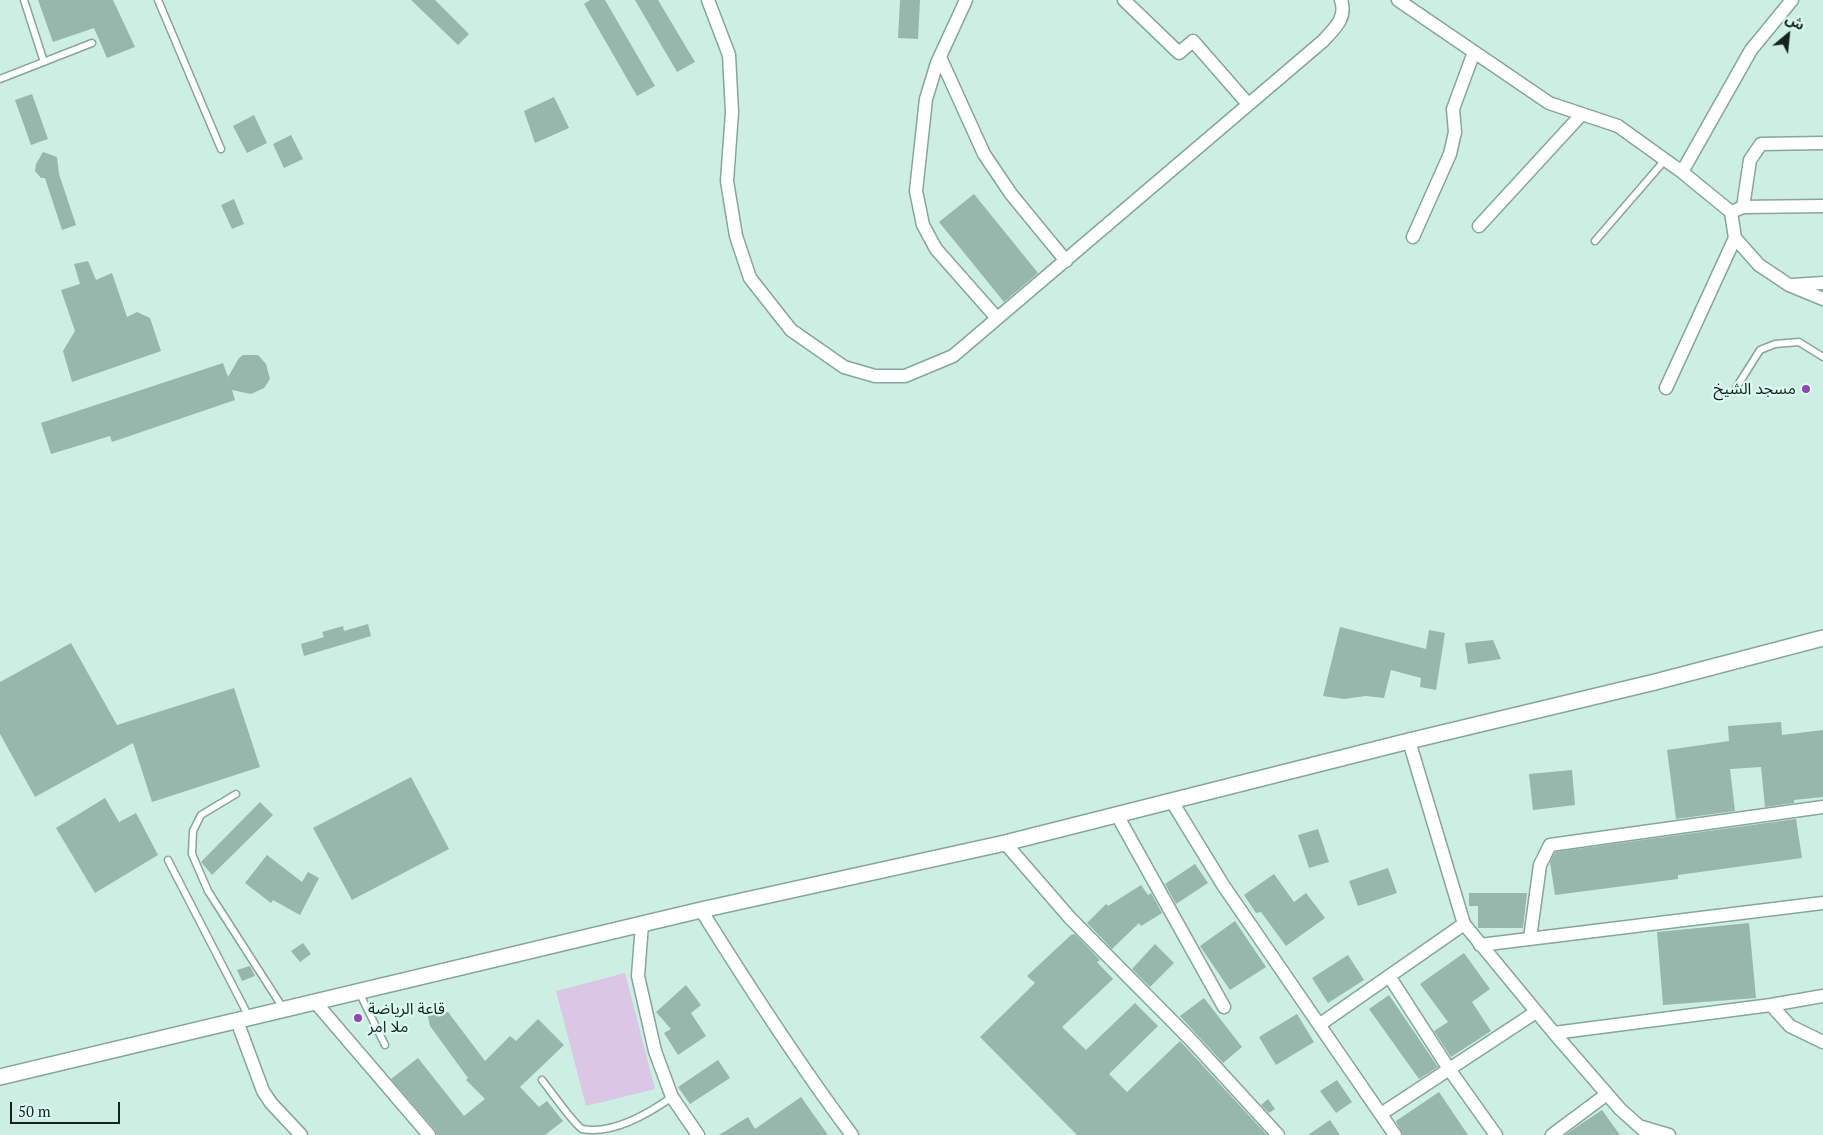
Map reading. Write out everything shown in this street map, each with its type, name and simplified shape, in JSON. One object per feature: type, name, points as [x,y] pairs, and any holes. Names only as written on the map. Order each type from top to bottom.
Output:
[{"type":"street","points":[[708,0],[730,55],[732,112],[727,181],[736,236],[750,278],[791,330],[844,367],[874,376],[905,376],[953,356],[996,317],[1066,261],[1337,26],[1342,18],[1341,0]]},
{"type":"street","points":[[966,0],[940,57],[926,99],[916,191],[923,226],[936,249],[996,317]]},
{"type":"street","points":[[1124,0],[1179,53],[1193,41],[1248,104]]},
{"type":"street","points":[[1398,0],[1549,102],[1581,115],[1618,126],[1682,172],[1731,212],[1735,238],[1666,388]]},
{"type":"street","points":[[1682,172],[1751,50],[1792,0]]},
{"type":"street","points":[[1413,237],[1450,154],[1455,132],[1453,108],[1474,52]]},
{"type":"street","points":[[940,57],[984,154],[1011,194],[1066,261]]},
{"type":"street","points":[[1479,226],[1581,115]]},
{"type":"street","points":[[1743,207],[1750,160],[1761,144],[1823,143]]},
{"type":"street","points":[[1731,212],[1743,207],[1823,206]]},
{"type":"street","points":[[1735,238],[1760,265],[1789,285],[1823,300]]},
{"type":"street","points":[[1789,285],[1823,283]]},
{"type":"street","points":[[0,1077],[701,910],[1005,843],[1409,740],[1655,682],[1823,638]]},
{"type":"street","points":[[1409,740],[1464,924],[1536,1012],[1607,1094],[1644,1132],[1669,1135]]},
{"type":"street","points":[[1171,800],[1223,885],[1395,1135]]},
{"type":"street","points":[[1530,938],[1540,865],[1550,845],[1567,841],[1823,807]]},
{"type":"street","points":[[1117,814],[1224,1007]]},
{"type":"street","points":[[1005,843],[1070,918],[1190,1039],[1278,1135]]},
{"type":"street","points":[[1480,945],[1823,903]]},
{"type":"street","points":[[701,910],[753,995],[816,1087],[852,1135]]},
{"type":"street","points":[[642,924],[638,976],[655,1051],[672,1097],[698,1135]]},
{"type":"street","points":[[1319,1025],[1464,924]]},
{"type":"street","points":[[1389,976],[1449,1069],[1496,1135]]},
{"type":"street","points":[[1554,1033],[1771,1006],[1823,996]]},
{"type":"street","points":[[316,1003],[429,1135]]},
{"type":"street","points":[[1771,1006],[1790,1026],[1823,1042]]},
{"type":"street","points":[[1381,1114],[1536,1012]]},
{"type":"street","points":[[243,1019],[263,1091],[271,1103],[301,1135]]},
{"type":"street","points":[[1552,1135],[1607,1094]]},
{"type":"lane","points":[[24,0],[44,62]]},
{"type":"lane","points":[[158,0],[221,149]]},
{"type":"lane","points":[[0,79],[92,43]]},
{"type":"lane","points":[[1595,241],[1665,160]]},
{"type":"lane","points":[[1736,388],[1760,350],[1775,344],[1799,342],[1823,356]]},
{"type":"lane","points":[[236,794],[201,815],[193,831],[192,854],[208,891],[284,1010]]},
{"type":"lane","points":[[168,860],[243,1019]]},
{"type":"lane","points":[[359,992],[385,1045]]},
{"type":"lane","points":[[542,1080],[581,1128],[602,1134],[624,1130],[672,1097]]},
{"type":"shaded area","points":[[625,973],[655,1089],[586,1106],[556,991]]},
{"type":"building","points":[[38,0],[113,0],[135,47],[107,58],[94,28],[53,42]]},
{"type":"building","points":[[411,0],[435,0],[469,34],[458,45]]},
{"type":"building","points":[[590,0],[605,0],[655,86],[637,96],[584,4]]},
{"type":"building","points":[[635,0],[658,0],[695,62],[677,72]]},
{"type":"building","points":[[900,0],[920,0],[918,39],[898,38]]},
{"type":"building","points":[[32,94],[48,139],[31,145],[15,100]]},
{"type":"building","points":[[554,97],[569,128],[535,143],[524,111]]},
{"type":"building","points":[[254,115],[267,143],[247,153],[233,126]]},
{"type":"building","points":[[291,135],[303,159],[284,168],[273,144]]},
{"type":"building","points":[[43,152],[57,157],[59,174],[76,225],[62,230],[45,178],[41,178],[35,171],[36,164]]},
{"type":"building","points":[[974,194],[1038,273],[1004,302],[939,222]]},
{"type":"building","points":[[234,199],[244,224],[232,229],[221,205]]},
{"type":"building","points":[[88,261],[96,280],[112,273],[127,317],[137,312],[150,318],[161,351],[72,382],[63,351],[75,331],[61,290],[80,284],[74,264]]},
{"type":"building","points":[[243,355],[258,355],[266,364],[270,379],[264,388],[251,394],[232,390],[235,400],[112,442],[110,436],[51,454],[41,423],[223,363],[228,377],[239,358]]},
{"type":"building","points":[[368,624],[371,636],[304,656],[301,644],[324,637],[322,632],[343,626],[344,631]]},
{"type":"building","points":[[1340,627],[1426,649],[1429,630],[1445,633],[1436,690],[1420,687],[1421,678],[1391,670],[1384,698],[1366,696],[1344,699],[1323,696]]},
{"type":"building","points":[[1493,640],[1501,659],[1468,664],[1465,643]]},
{"type":"building","points":[[71,643],[117,725],[234,688],[260,767],[152,802],[133,743],[35,797],[0,734],[0,682]]},
{"type":"building","points":[[1781,722],[1782,735],[1823,730],[1823,797],[1794,800],[1794,803],[1765,807],[1761,767],[1730,769],[1735,811],[1676,819],[1667,750],[1729,741],[1728,726]]},
{"type":"building","points":[[1572,770],[1575,805],[1533,810],[1529,774]]},
{"type":"building","points":[[411,777],[449,849],[352,900],[313,828]]},
{"type":"building","points":[[105,798],[119,822],[136,813],[158,855],[95,893],[56,828]]},
{"type":"building","points":[[260,802],[273,815],[212,875],[201,862]]},
{"type":"building","points":[[1796,819],[1802,858],[1678,875],[1678,879],[1555,895],[1550,862],[1555,852]]},
{"type":"building","points":[[1318,829],[1329,862],[1309,868],[1298,835]]},
{"type":"building","points":[[267,855],[302,882],[308,872],[319,878],[300,915],[273,900],[271,903],[245,883]]},
{"type":"building","points":[[1195,864],[1208,883],[1176,904],[1165,884]]},
{"type":"building","points":[[1388,868],[1397,893],[1358,906],[1349,881]]},
{"type":"building","points":[[1274,874],[1294,902],[1306,893],[1325,918],[1286,946],[1261,912],[1256,913],[1244,895]]},
{"type":"building","points":[[1141,885],[1148,895],[1151,893],[1162,913],[1141,926],[1139,923],[1112,949],[1087,923],[1106,904],[1108,906]]},
{"type":"building","points":[[1469,893],[1527,893],[1523,928],[1478,928],[1478,906],[1469,906]]},
{"type":"building","points":[[1235,921],[1266,967],[1230,990],[1200,946]]},
{"type":"building","points":[[1749,923],[1756,998],[1663,1005],[1657,932]]},
{"type":"building","points":[[1075,934],[1100,960],[1097,962],[1113,979],[1062,1027],[1086,1050],[1135,1003],[1158,1026],[1109,1074],[1127,1092],[1180,1041],[1267,1135],[1077,1135],[980,1037],[1035,983],[1027,976],[1071,935]]},
{"type":"building","points":[[303,943],[311,954],[300,962],[291,951]]},
{"type":"building","points":[[1155,944],[1174,963],[1150,987],[1132,969]]},
{"type":"building","points":[[1464,953],[1490,989],[1472,1002],[1491,1031],[1451,1057],[1434,1031],[1448,1022],[1420,984]]},
{"type":"building","points":[[1348,955],[1364,980],[1328,1003],[1312,978]]},
{"type":"building","points":[[250,966],[255,976],[242,981],[237,970]]},
{"type":"building","points":[[686,985],[701,1005],[691,1013],[706,1036],[678,1055],[664,1033],[671,1029],[656,1012]]},
{"type":"building","points":[[1389,995],[1438,1067],[1419,1079],[1369,1009]]},
{"type":"building","points":[[1204,998],[1242,1047],[1223,1063],[1180,1016]]},
{"type":"building","points":[[448,1012],[485,1061],[510,1036],[516,1041],[538,1019],[564,1045],[520,1087],[539,1107],[547,1101],[563,1121],[545,1135],[437,1135],[435,1130],[391,1079],[418,1058],[464,1116],[485,1099],[466,1080],[468,1078],[430,1026],[428,1016]]},
{"type":"building","points":[[1297,1014],[1314,1042],[1276,1065],[1259,1037]]},
{"type":"building","points":[[718,1060],[730,1078],[690,1104],[678,1087]]},
{"type":"building","points":[[1337,1080],[1352,1102],[1336,1113],[1320,1091]]},
{"type":"building","points":[[1439,1092],[1468,1135],[1403,1135],[1396,1121]]},
{"type":"building","points":[[801,1097],[828,1135],[719,1135],[748,1117],[755,1129]]},
{"type":"building","points":[[1268,1099],[1275,1109],[1269,1113],[1261,1105]]},
{"type":"building","points":[[1602,1110],[1620,1135],[1566,1135],[1566,1134]]},
{"type":"building","points":[[1330,1120],[1340,1135],[1308,1135]]},
{"type":"place","name":"مسجد الشيخ","points":[[1806,389]]},
{"type":"place","name":"قاعة الرياضة ملا امر","points":[[358,1018]]}]
